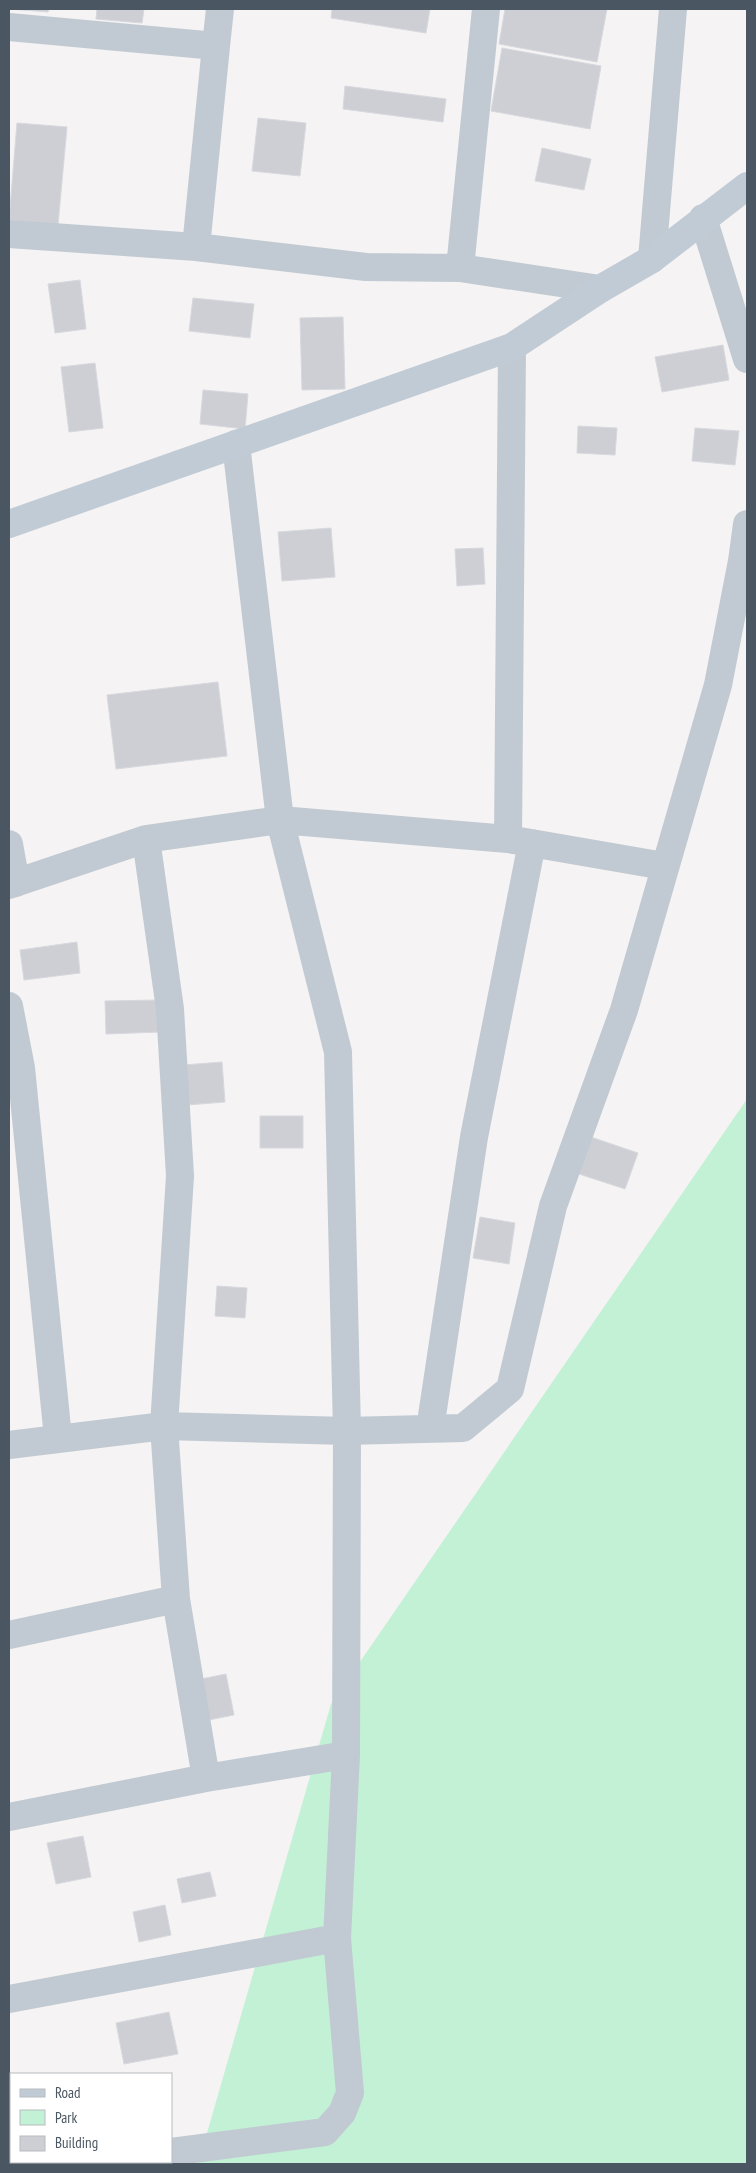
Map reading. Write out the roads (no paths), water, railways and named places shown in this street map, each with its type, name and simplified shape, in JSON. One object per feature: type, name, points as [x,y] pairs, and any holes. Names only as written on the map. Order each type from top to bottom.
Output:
[{"type":"street","points":[[196,247],[220,9]]},
{"type":"street","points":[[460,268],[486,9]]},
{"type":"street","points":[[652,259],[673,9]]},
{"type":"street","points":[[9,27],[216,46]]},
{"type":"street","points":[[9,524],[512,347],[600,289],[652,259],[747,186]]},
{"type":"street","points":[[703,218],[747,359]]},
{"type":"street","points":[[9,234],[196,247],[366,267],[460,268],[600,289]]},
{"type":"street","points":[[430,1429],[520,841],[512,347]]},
{"type":"street","points":[[172,2152],[325,2132],[342,2114],[350,2093],[337,1938],[346,1755],[347,1432],[338,1052],[280,820],[236,444]]},
{"type":"street","points":[[9,1445],[164,1426],[347,1432],[463,1428],[510,1389],[553,1206],[624,1010],[664,866],[718,685],[742,561],[747,524]]},
{"type":"street","points":[[9,844],[12,884],[146,839],[280,820],[520,841],[664,866]]},
{"type":"street","points":[[146,839],[170,1009],[180,1176],[164,1426],[176,1599],[206,1778]]},
{"type":"street","points":[[9,1006],[21,1068],[58,1438]]},
{"type":"street","points":[[9,1635],[176,1599]]},
{"type":"street","points":[[9,1817],[206,1778],[346,1755]]},
{"type":"street","points":[[9,1999],[337,1938]]}]
